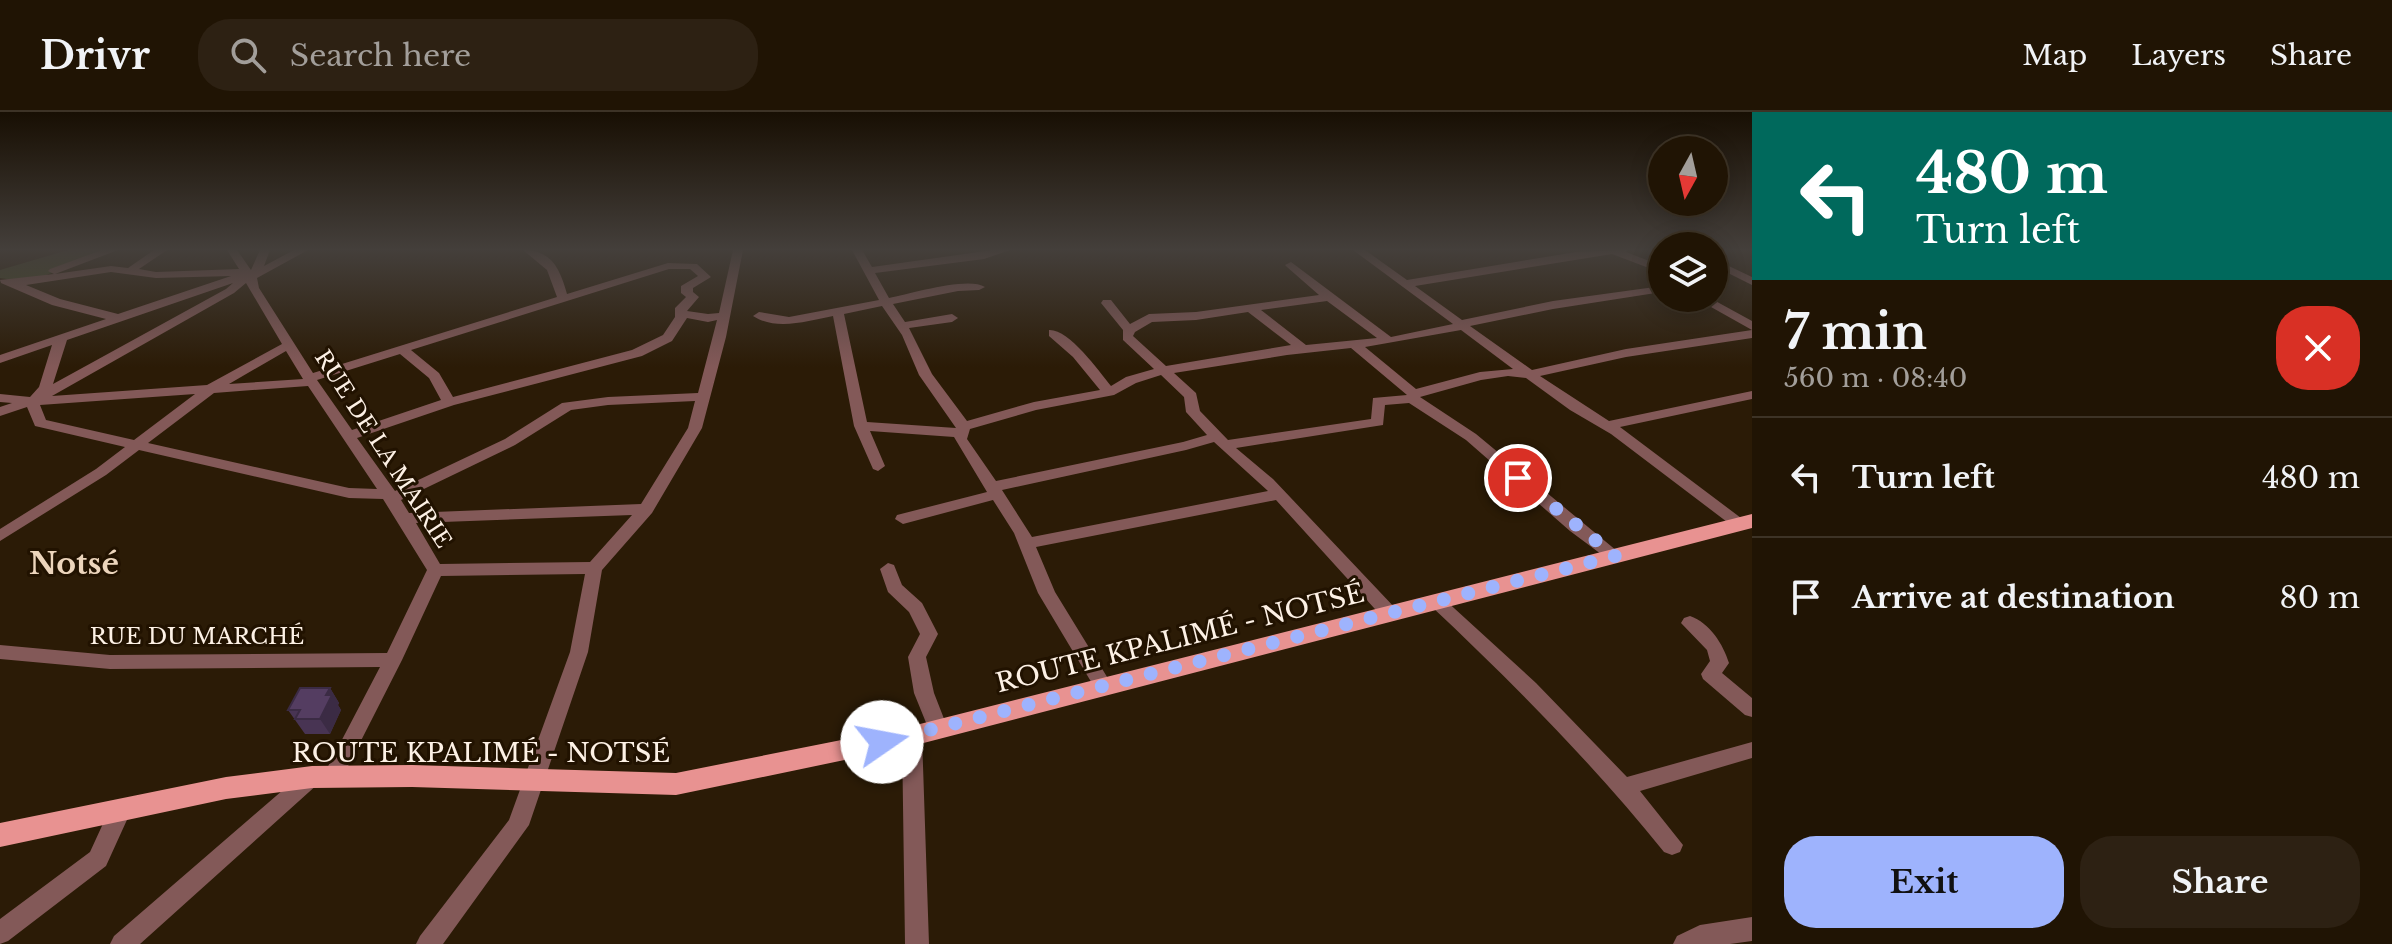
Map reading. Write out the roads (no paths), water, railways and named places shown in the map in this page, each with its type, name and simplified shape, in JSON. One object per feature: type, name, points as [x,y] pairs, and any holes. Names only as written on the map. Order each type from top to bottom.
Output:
[{"type":"main road","name":"ROUTE KPALIMÉ - NOTSÉ","points":[[0,835],[226,788],[322,776],[676,784],[912,736],[1747,523]]},
{"type":"street","points":[[22,289],[56,302],[118,318]]},
{"type":"street","points":[[0,359],[206,289]]},
{"type":"street","points":[[0,412],[32,401],[232,289]]},
{"type":"street","name":"RUE DE LA MAIRIE","points":[[254,289],[310,380],[405,518],[435,570],[393,660],[322,776]]},
{"type":"street","points":[[561,289],[563,298]]},
{"type":"street","points":[[0,398],[32,401],[310,380],[595,289]]},
{"type":"street","points":[[348,436],[449,402],[637,353],[668,338],[681,308],[693,297],[687,293],[687,289]]},
{"type":"street","points":[[428,944],[518,825],[579,652],[594,568],[646,509],[695,428],[730,289]]},
{"type":"street","points":[[880,289],[926,375],[963,429]]},
{"type":"street","points":[[759,316],[789,321],[954,289]]},
{"type":"street","points":[[1319,289],[1389,341]]},
{"type":"street","points":[[1412,289],[1747,523]]},
{"type":"street","points":[[861,426],[963,429],[1034,406],[1109,392],[1131,380],[1162,371],[1293,349],[1389,341],[1553,305],[1648,291]]},
{"type":"street","points":[[1328,297],[1185,317],[1149,318],[1129,330],[1127,337],[1191,396],[1193,412],[1279,494],[1390,614]]},
{"type":"street","points":[[1107,303],[1129,330]]},
{"type":"street","points":[[1249,307],[1293,349]]},
{"type":"street","points":[[838,312],[861,426],[878,466]]},
{"type":"street","points":[[1726,312],[1752,326]]},
{"type":"street","points":[[681,313],[724,316]]},
{"type":"street","points":[[901,326],[952,318]]},
{"type":"street","points":[[1293,349],[1304,343],[1299,327]]},
{"type":"street","points":[[1053,333],[1078,354],[1109,392]]},
{"type":"street","points":[[903,519],[1063,469],[1186,446],[1378,422],[1378,401],[1413,396],[1480,376],[1508,372],[1530,374],[1626,353],[1752,334]]},
{"type":"street","points":[[32,401],[45,389],[61,338]]},
{"type":"street","points":[[618,340],[622,347],[637,353]]},
{"type":"street","points":[[0,536],[101,472],[210,389],[290,344]]},
{"type":"street","points":[[1355,345],[1413,396],[1471,437],[1576,527],[1615,556]]},
{"type":"street","points":[[403,350],[434,376],[449,402]]},
{"type":"street","points":[[1607,426],[1752,395]]},
{"type":"street","points":[[32,401],[40,423],[349,493],[390,496],[510,442],[567,406],[704,397]]},
{"type":"street","points":[[963,429],[960,439],[1027,543],[1047,593],[1103,685]]},
{"type":"street","points":[[1027,543],[1279,494]]},
{"type":"street","points":[[405,518],[646,509]]},
{"type":"street","points":[[435,570],[594,568]]},
{"type":"street","points":[[888,569],[894,588],[916,608],[929,634],[917,657],[924,693],[938,729]]},
{"type":"street","points":[[1437,602],[1498,658],[1626,786],[1672,845]]},
{"type":"street","points":[[1690,623],[1715,647],[1720,663],[1710,674],[1752,709]]},
{"type":"street","name":"RUE DU MARCHÉ","points":[[0,652],[110,662],[393,660]]},
{"type":"street","points":[[912,736],[917,944]]},
{"type":"street","points":[[1626,786],[1752,750]]},
{"type":"street","points":[[122,944],[322,776]]},
{"type":"street","points":[[0,933],[98,859],[120,811]]},
{"type":"street","points":[[1685,944],[1700,937],[1752,929]]},
{"type":"district","name":"Notsé","points":[[74,563]]}]
